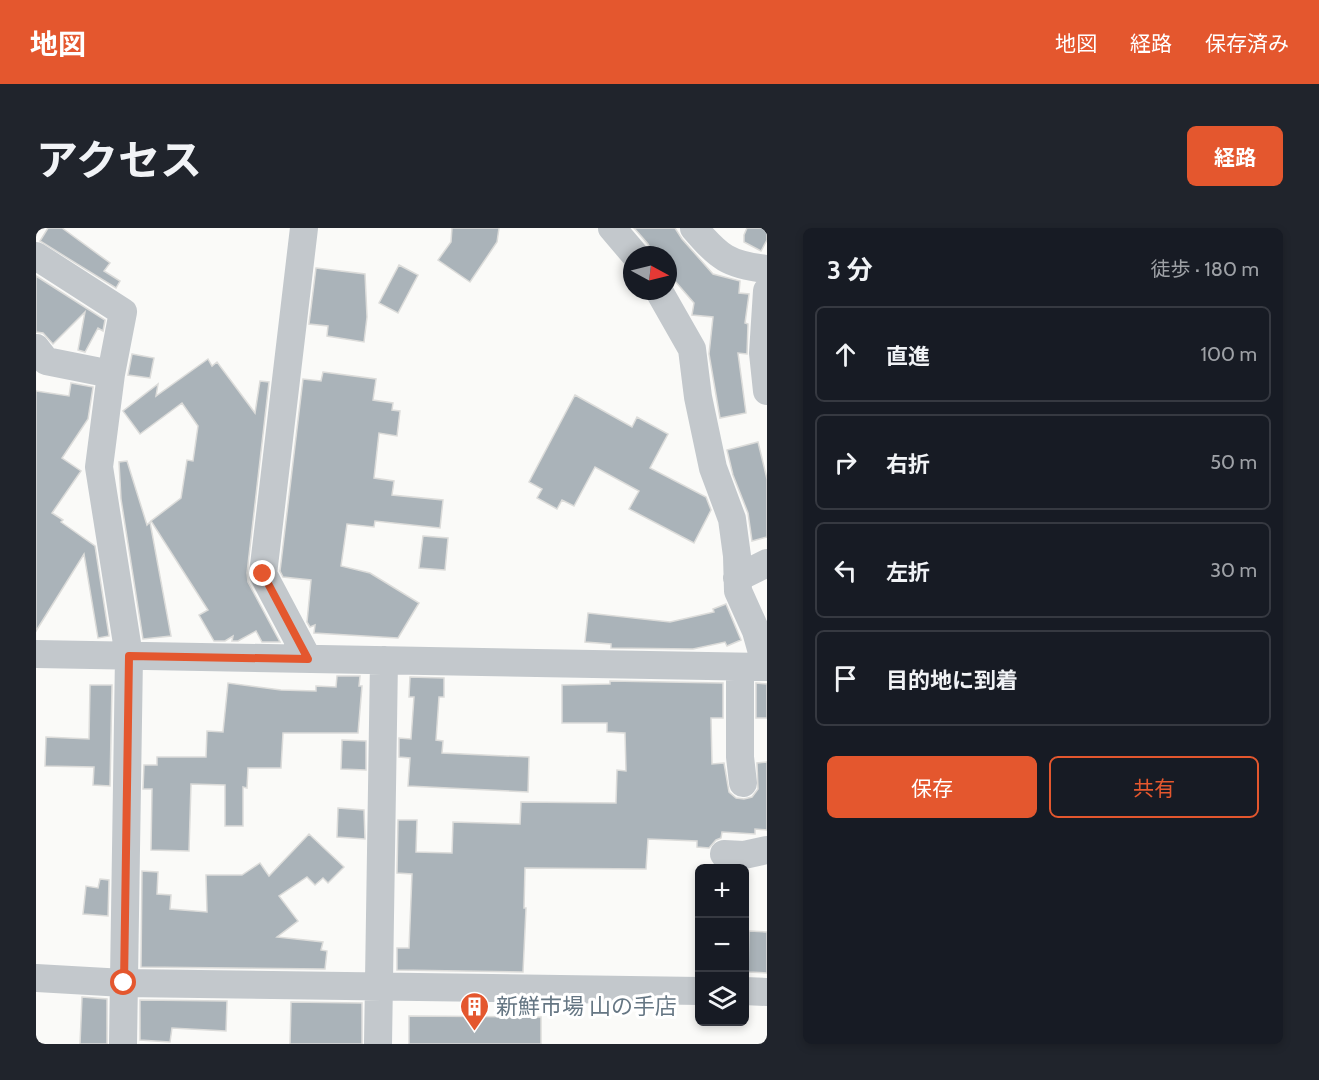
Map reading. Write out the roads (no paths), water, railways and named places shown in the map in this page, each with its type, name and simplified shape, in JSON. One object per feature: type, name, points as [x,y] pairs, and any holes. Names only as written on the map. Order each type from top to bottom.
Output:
[{"type":"street","points":[[304,228],[263,574],[308,659]]},
{"type":"street","points":[[612,228],[627,246]]},
{"type":"street","points":[[694,228],[723,258],[747,267],[767,269]]},
{"type":"street","points":[[36,256],[123,312],[111,374],[99,467],[129,656],[123,1044]]},
{"type":"street","points":[[767,291],[763,353],[767,391]]},
{"type":"street","points":[[664,300],[692,349],[698,397],[713,468],[732,519],[737,556],[738,591],[756,631],[758,667],[740,757],[743,783]]},
{"type":"street","points":[[36,348],[46,361],[111,374]]},
{"type":"street","points":[[737,578],[767,563]]},
{"type":"street","points":[[36,654],[758,667]]},
{"type":"street","points":[[378,1044],[384,660]]},
{"type":"street","points":[[724,854],[744,855],[767,850]]},
{"type":"street","points":[[36,978],[124,983],[695,991]]},
{"type":"street","points":[[749,991],[767,992]]},
{"type":"place","name":"新鮮市場 山の手店","points":[[475,1032]]}]
